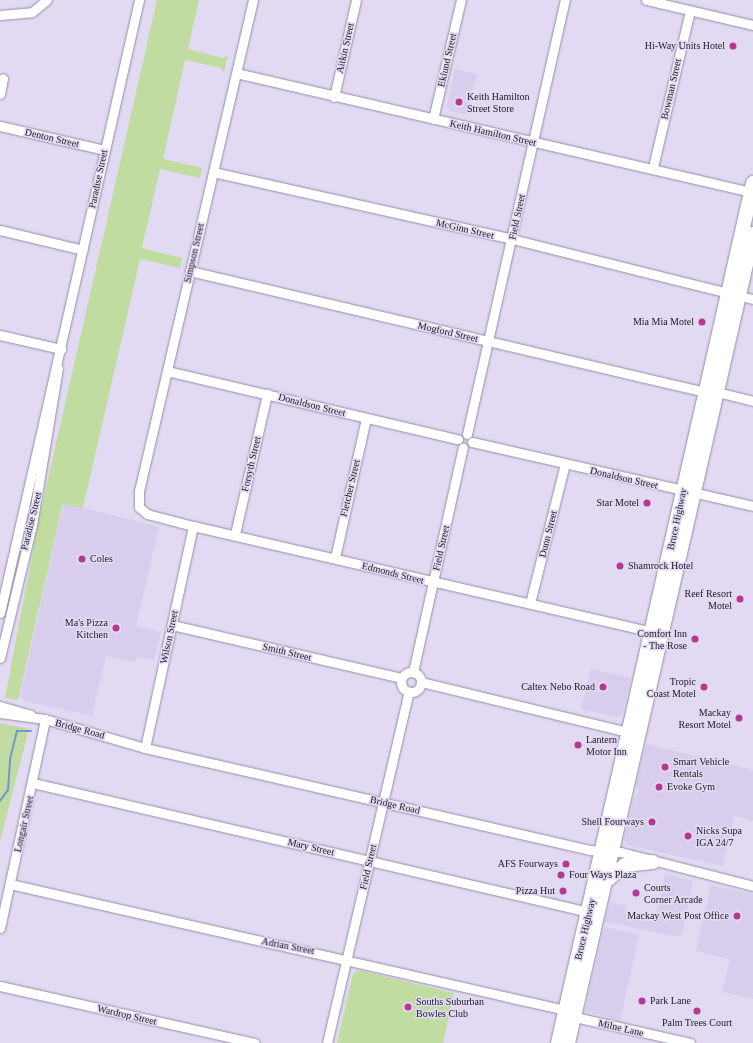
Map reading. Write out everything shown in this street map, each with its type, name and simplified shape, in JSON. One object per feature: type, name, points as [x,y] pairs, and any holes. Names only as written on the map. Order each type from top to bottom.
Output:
[{"type":"highway","name":"Bruce Highway","points":[[568,1043],[570,1014],[589,912],[607,851],[711,392],[733,294],[752,188]]},
{"type":"highway","name":"Bruce Highway","points":[[733,294],[753,234]]},
{"type":"highway","name":"Bruce Highway","points":[[558,1043],[570,1014],[606,881],[607,851],[628,732],[651,632],[688,492]]},
{"type":"highway","points":[[606,881],[625,865],[653,862]]},
{"type":"street","points":[[0,15],[32,12],[47,0]]},
{"type":"street","name":"Paradise Street","points":[[0,613],[139,0]]},
{"type":"street","name":"Simpson Street","points":[[138,507],[167,371],[253,0]]},
{"type":"street","name":"Aitkin Street","points":[[334,97],[356,0]]},
{"type":"street","name":"Eklund Street","points":[[433,119],[461,0]]},
{"type":"street","name":"Field Street","points":[[469,438],[488,341],[565,0]]},
{"type":"street","points":[[646,0],[679,4],[690,11],[753,24]]},
{"type":"street","name":"Bowman Street","points":[[652,168],[690,11]]},
{"type":"street","name":"Keith Hamilton Street","points":[[236,73],[334,97],[533,142],[752,188]]},
{"type":"street","points":[[0,94],[4,78]]},
{"type":"street","name":"Denton Street","points":[[0,126],[105,150]]},
{"type":"street","name":"McGinn Street","points":[[213,172],[512,239],[753,299]]},
{"type":"street","points":[[0,230],[83,250]]},
{"type":"street","name":"Mogford Street","points":[[190,271],[753,401]]},
{"type":"street","points":[[0,335],[61,349]]},
{"type":"street","name":"Paradise Street","points":[[0,658],[37,502],[58,359]]},
{"type":"street","name":"Donaldson Street","points":[[167,371],[458,439]]},
{"type":"street","name":"Forsyth Street","points":[[235,534],[267,394]]},
{"type":"street","name":"Fletcher Street","points":[[335,558],[366,418]]},
{"type":"street","points":[[469,438],[463,447],[458,439],[469,438]]},
{"type":"street","name":"Donaldson Street","points":[[469,438],[565,464],[753,506]]},
{"type":"street","name":"Field Street","points":[[414,672],[463,447]]},
{"type":"street","name":"Dunn Street","points":[[530,603],[565,464]]},
{"type":"street","name":"Edmonds Street","points":[[138,507],[147,514],[193,526],[235,534],[433,582],[530,603],[651,632]]},
{"type":"street","name":"Wilson Street","points":[[145,748],[193,526]]},
{"type":"street","name":"Smith Street","points":[[172,625],[401,678]]},
{"type":"street","points":[[421,682],[416,690],[409,691],[402,686],[401,678],[414,672],[421,682],[628,732]]},
{"type":"street","name":"Field Street","points":[[327,1043],[409,691]]},
{"type":"street","name":"Bridge Road","points":[[0,706],[145,748],[607,851],[753,886]]},
{"type":"street","name":"Bridge Road","points":[[0,713],[41,719]]},
{"type":"street","name":"Longair Street","points":[[0,928],[33,783],[41,719]]},
{"type":"street","name":"Mary Street","points":[[33,783],[589,912]]},
{"type":"street","name":"Adrian Street","points":[[10,884],[346,958],[570,1014]]},
{"type":"street","name":"Wardrop Street","points":[[0,986],[255,1043]]},
{"type":"street","name":"Milne Lane","points":[[570,1014],[690,1043]]},
{"type":"shaded area","points":[[455,69],[477,74],[466,115],[450,111],[447,106]]},
{"type":"shaded area","points":[[64,503],[159,527],[136,626],[161,632],[154,660],[136,657],[135,662],[106,656],[92,716],[24,701],[20,696]]},
{"type":"shaded area","points":[[591,669],[631,678],[622,714],[618,717],[581,709]]},
{"type":"shaded area","points":[[646,744],[753,770],[753,821],[734,816],[723,866],[627,845],[624,840],[634,797],[639,791],[636,786]]},
{"type":"shaded area","points":[[665,874],[693,881],[681,937],[605,922],[610,902],[626,906],[625,915],[655,919]]},
{"type":"shaded area","points":[[711,885],[753,894],[753,999],[722,992],[730,959],[696,951]]},
{"type":"shaded area","points":[[604,927],[639,935],[620,1021],[585,1011]]},
{"type":"green space","points":[[157,0],[199,0],[188,49],[223,58],[228,55],[224,73],[221,68],[185,60],[163,159],[202,168],[200,178],[160,169],[142,248],[182,258],[180,268],[140,259],[83,508],[63,504],[18,700],[5,698],[38,523]]},
{"type":"green space","points":[[0,723],[29,729],[0,841]]},
{"type":"green space","points":[[358,970],[454,993],[443,1043],[337,1043],[353,974]]},
{"type":"waterway","points":[[0,801],[8,790],[10,759],[17,731],[31,731]]},
{"type":"place","name":"Hi-Way Units Hotel","points":[[733,46]]},
{"type":"place","name":"Keith Hamilton Street Store","points":[[459,102]]},
{"type":"place","name":"Mia Mia Motel","points":[[702,322]]},
{"type":"place","name":"Star Motel","points":[[647,503]]},
{"type":"place","name":"Coles","points":[[82,559]]},
{"type":"place","name":"Shamrock Hotel","points":[[620,566]]},
{"type":"place","name":"Reef Resort Motel","points":[[740,599]]},
{"type":"place","name":"Ma's Pizza Kitchen","points":[[116,628]]},
{"type":"place","name":"Comfort Inn - The Rose","points":[[695,639]]},
{"type":"place","name":"Caltex Nebo Road","points":[[603,687]]},
{"type":"place","name":"Tropic Coast Motel","points":[[704,687]]},
{"type":"place","name":"Mackay Resort Motel","points":[[739,718]]},
{"type":"place","name":"Lantern Motor Inn","points":[[578,745]]},
{"type":"place","name":"Smart Vehicle Rentals","points":[[665,767]]},
{"type":"place","name":"Evoke Gym","points":[[659,787]]},
{"type":"place","name":"Shell Fourways","points":[[652,822]]},
{"type":"place","name":"Nicks Supa IGA 24/7","points":[[688,836]]},
{"type":"place","name":"AFS Fourways","points":[[566,864]]},
{"type":"place","name":"Four Ways Plaza","points":[[561,875]]},
{"type":"place","name":"Pizza Hut","points":[[563,891]]},
{"type":"place","name":"Courts Corner Arcade","points":[[636,893]]},
{"type":"place","name":"Mackay West Post Office","points":[[737,916]]},
{"type":"place","name":"Park Lane","points":[[642,1001]]},
{"type":"place","name":"Souths Suburban Bowles Club","points":[[408,1007]]},
{"type":"place","name":"Palm Trees Court","points":[[697,1011]]}]
